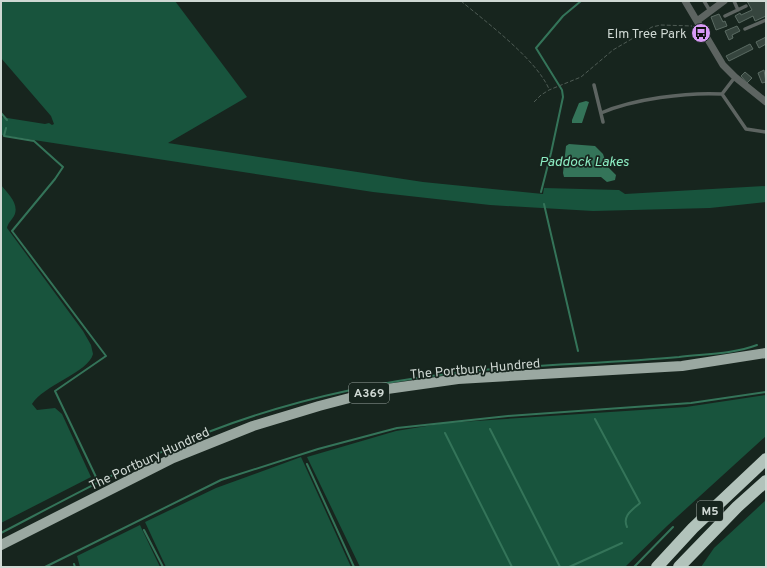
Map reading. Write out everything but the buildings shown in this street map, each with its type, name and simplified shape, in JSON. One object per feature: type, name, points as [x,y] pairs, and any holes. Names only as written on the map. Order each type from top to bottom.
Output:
[{"type":"highway","name":"M5","points":[[657,567],[693,528],[766,459]]},
{"type":"highway","name":"M5","points":[[679,567],[737,507],[766,480]]},
{"type":"main road","name":"The Portbury Hundred","points":[[1,545],[173,458],[253,426],[319,406],[380,390],[458,379],[682,366],[766,353]]},
{"type":"street","points":[[685,1],[723,65],[735,77],[766,102]]},
{"type":"street","points":[[698,22],[724,1]]},
{"type":"lane","points":[[704,1],[710,11]]},
{"type":"lane","points":[[734,1],[738,10]]},
{"type":"lane","points":[[725,16],[746,6]]},
{"type":"lane","points":[[745,29],[766,20]]},
{"type":"lane","points":[[722,94],[735,77]]},
{"type":"lane","points":[[594,85],[603,122]]},
{"type":"lane","points":[[601,113],[619,106],[698,93],[722,94]]},
{"type":"lane","points":[[722,94],[746,129],[766,132]]},
{"type":"path","points":[[461,1],[519,52],[536,70],[549,90]]},
{"type":"path","points":[[534,102],[549,90],[581,77],[613,50],[652,27],[669,25],[692,26],[698,22]]},
{"type":"shaded area","points":[[1,1],[175,1],[247,97],[168,143],[423,182],[543,194],[544,188],[619,190],[625,194],[766,186],[766,202],[710,208],[593,211],[490,205],[373,192],[1,135],[1,117],[45,124],[49,123],[52,125],[54,124],[51,116],[1,58]]},
{"type":"shaded area","points":[[1,185],[12,199],[15,207],[14,216],[7,228],[83,331],[91,345],[93,354],[90,361],[83,367],[45,391],[37,397],[32,404],[37,410],[55,408],[62,414],[91,477],[1,523]]},
{"type":"shaded area","points":[[766,395],[766,436],[667,526],[625,567],[360,567],[307,457],[396,431],[445,423],[686,407]]},
{"type":"shaded area","points":[[301,457],[351,567],[166,567],[145,522],[216,488]]},
{"type":"shaded area","points":[[766,500],[766,567],[701,567],[714,548]]},
{"type":"shaded area","points":[[140,525],[160,567],[80,567],[77,556]]},
{"type":"water","name":"Paddock Lakes","points":[[586,101],[589,102],[582,123],[572,123],[579,103]]},
{"type":"water","name":"Paddock Lakes","points":[[569,144],[595,146],[603,154],[607,166],[616,175],[615,180],[607,182],[601,177],[564,177],[563,173],[566,146]]},
{"type":"waterway","points":[[541,192],[563,97],[562,90],[536,48],[563,16],[581,1]]},
{"type":"waterway","points":[[1,113],[7,120]]},
{"type":"waterway","points":[[6,128],[4,136],[34,141],[63,167],[55,179],[12,231],[106,356],[55,391],[96,477]]},
{"type":"waterway","points":[[544,204],[578,351]]},
{"type":"waterway","points":[[1,533],[105,479],[184,442],[240,420],[331,394],[392,382],[454,373],[679,357],[728,352],[757,345]]},
{"type":"waterway","points":[[45,567],[221,480],[318,449],[397,428],[508,416],[691,403],[766,392]]},
{"type":"waterway","points":[[595,419],[640,503],[627,516],[627,527]]},
{"type":"waterway","points":[[490,429],[560,567]]},
{"type":"waterway","points":[[445,433],[512,567]]},
{"type":"waterway","points":[[307,464],[354,567]]},
{"type":"waterway","points":[[634,567],[673,527]]},
{"type":"waterway","points":[[144,530],[163,567]]},
{"type":"waterway","points":[[569,567],[622,543]]},
{"type":"place","name":"Elm Tree Park","points":[[701,33]]}]
